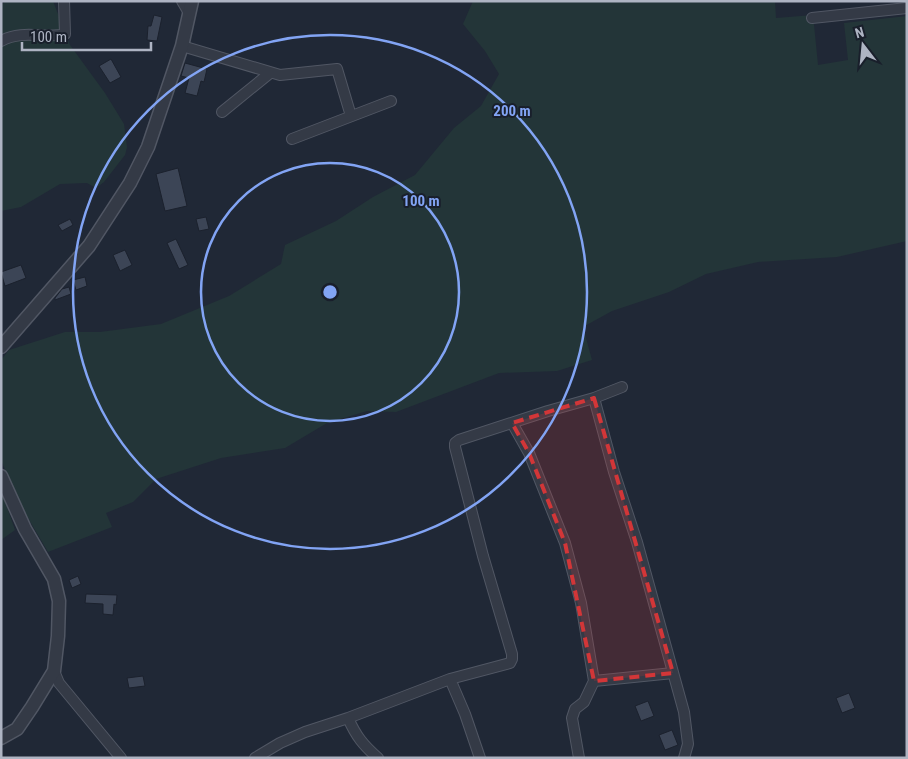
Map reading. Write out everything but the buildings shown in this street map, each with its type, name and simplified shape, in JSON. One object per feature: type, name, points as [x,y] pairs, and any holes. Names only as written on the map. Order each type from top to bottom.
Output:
[{"type":"street","points":[[1,41],[14,36],[29,34],[66,34],[64,1]]},
{"type":"street","points":[[1,347],[89,246],[130,184],[148,147],[182,46],[190,7],[182,1]]},
{"type":"street","points":[[812,18],[907,8]]},
{"type":"street","points":[[182,46],[280,75],[337,69],[351,116]]},
{"type":"street","points":[[222,112],[270,73]]},
{"type":"street","points":[[292,139],[391,101]]},
{"type":"street","points":[[255,758],[280,742],[305,732],[348,718],[450,679],[510,663],[512,660],[455,443],[459,440],[594,398],[622,387]]},
{"type":"street","points":[[594,398],[614,472],[637,542],[687,727],[688,744],[684,758]]},
{"type":"street","points":[[512,423],[529,453],[565,543],[581,604],[594,681],[584,702],[575,709],[572,718],[579,758]]},
{"type":"street","points":[[1,476],[25,529],[54,578],[57,588],[59,615],[54,671],[17,729],[1,738]]},
{"type":"street","points":[[54,671],[59,683],[121,758]]},
{"type":"street","points":[[594,681],[673,673]]},
{"type":"street","points":[[450,679],[465,714],[480,758]]},
{"type":"street","points":[[348,718],[364,746],[378,758]]},
{"type":"highlighted area","points":[[594,398],[673,673],[594,681],[565,543],[529,453],[512,423]]},
{"type":"shaded area","points":[[6,1],[53,1],[70,45],[105,93],[124,124],[127,147],[125,155],[104,182],[96,188],[87,183],[60,184],[21,207],[1,211],[1,5]]},
{"type":"shaded area","points":[[473,1],[775,1],[776,18],[813,15],[818,65],[848,60],[844,23],[907,16],[907,241],[837,257],[758,262],[706,274],[669,292],[612,311],[583,327],[592,360],[557,371],[499,373],[396,412],[367,411],[327,423],[285,448],[221,458],[156,479],[133,502],[106,513],[112,527],[48,552],[18,501],[1,460],[1,360],[9,350],[65,332],[100,332],[161,324],[229,296],[281,264],[285,245],[336,221],[373,197],[415,175],[454,128],[481,106],[499,74],[485,51],[463,24]]},
{"type":"shaded area","points":[[1,490],[15,530],[1,540]]}]
